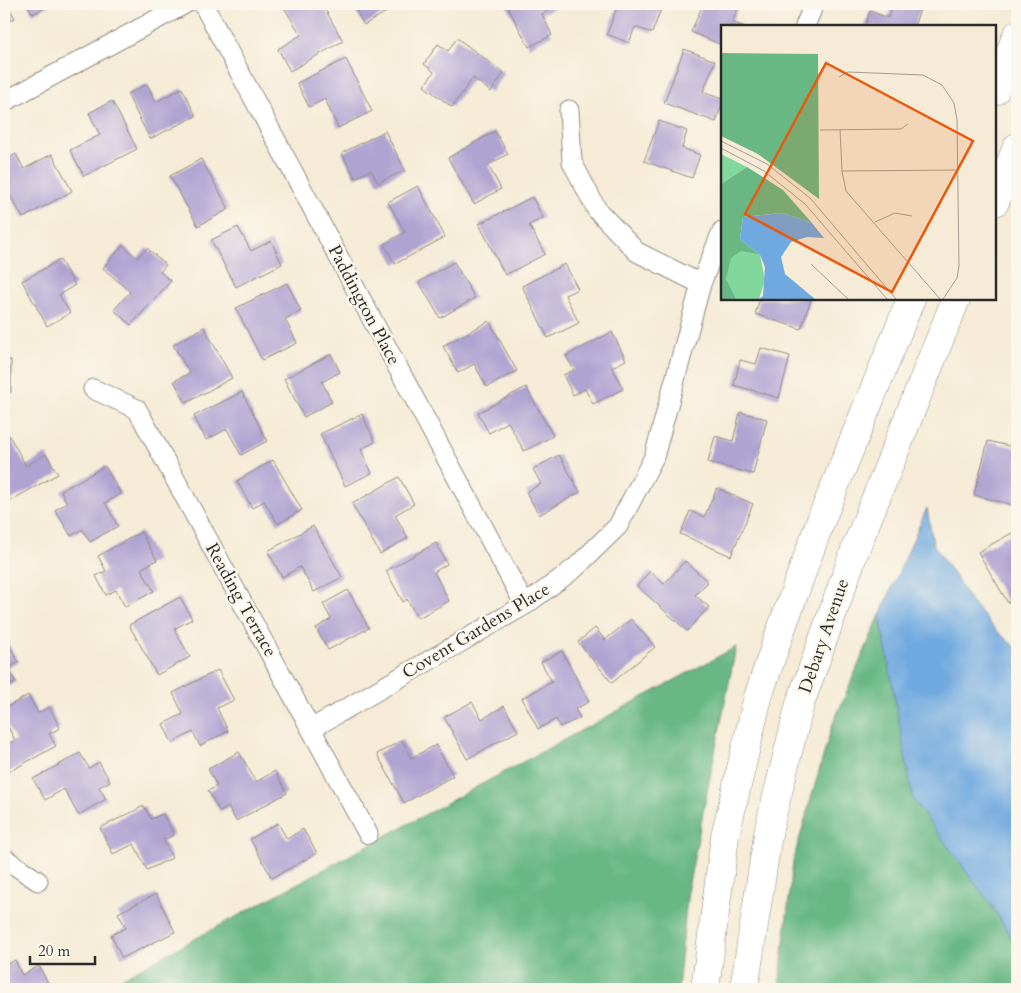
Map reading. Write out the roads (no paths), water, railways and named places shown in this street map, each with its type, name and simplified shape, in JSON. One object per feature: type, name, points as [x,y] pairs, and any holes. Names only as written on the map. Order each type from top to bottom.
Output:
[{"type":"main road","points":[[996,88],[1017,36]]},
{"type":"main road","points":[[996,199],[1017,146]]},
{"type":"main road","points":[[705,989],[726,836],[758,697],[821,520],[910,300]]},
{"type":"main road","name":"Debary Avenue","points":[[744,989],[769,828],[800,704],[854,550],[956,300]]},
{"type":"street","points":[[4,102],[185,4]]},
{"type":"street","name":"Paddington Place","points":[[203,4],[525,605]]},
{"type":"street","points":[[805,25],[814,4]]},
{"type":"street","points":[[568,110],[572,162],[597,210],[637,252],[701,284]]},
{"type":"street","name":"Covent Gardens Place","points":[[311,728],[525,605],[575,568],[618,526],[654,457],[701,284],[721,234]]},
{"type":"street","name":"Reading Terrace","points":[[93,389],[137,409],[368,834]]},
{"type":"street","points":[[4,858],[38,881]]},
{"type":"water","points":[[927,508],[933,544],[973,604],[996,630],[1017,649],[1017,948],[992,906],[913,800],[880,615]]}]
